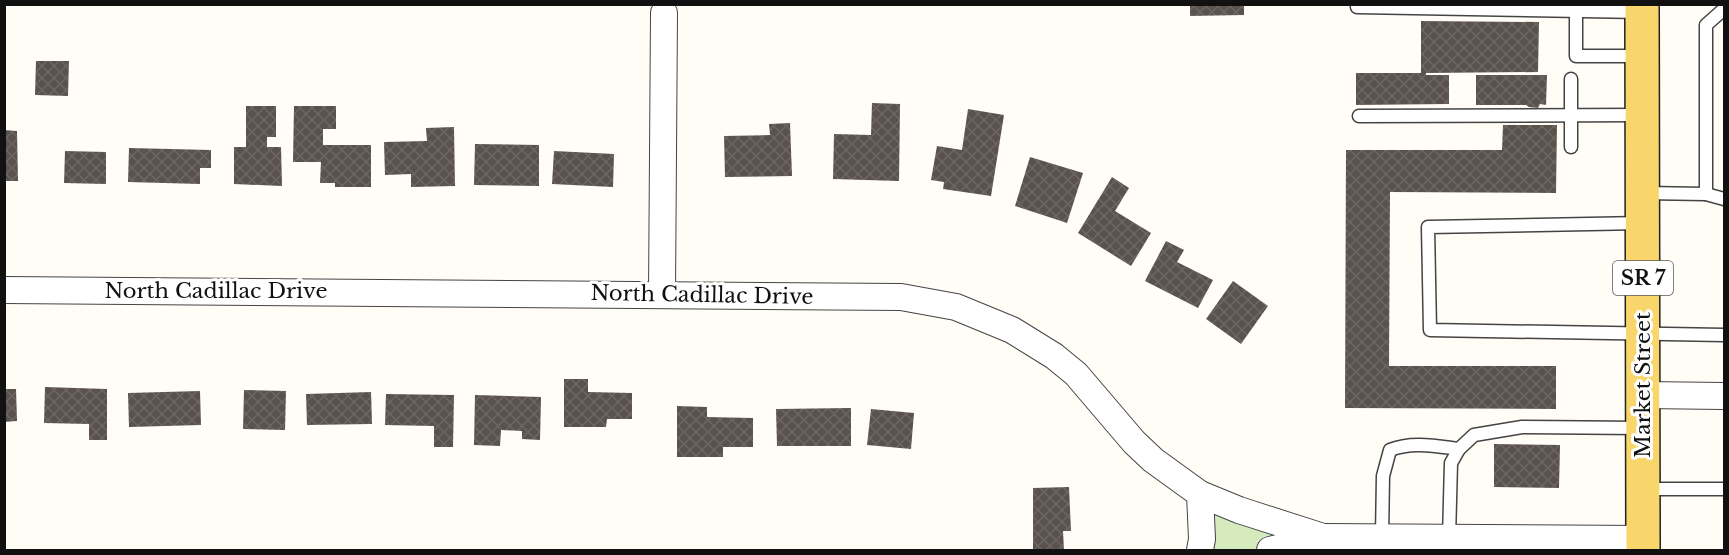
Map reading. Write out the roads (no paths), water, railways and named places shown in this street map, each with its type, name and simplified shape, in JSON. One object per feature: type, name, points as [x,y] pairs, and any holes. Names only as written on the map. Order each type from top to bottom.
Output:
[{"type":"main road","name":"Market Street","points":[[1642,8],[1643,545]]},
{"type":"street","points":[[662,294],[664,13]]},
{"type":"street","name":"North Cadillac Drive","points":[[4,290],[901,297],[956,307],[1012,330],[1054,356],[1094,394],[1134,442],[1200,494],[1239,510],[1323,537]]},
{"type":"street","points":[[1644,395],[1725,396]]},
{"type":"street","points":[[1200,494],[1202,539],[1200,550]]},
{"type":"street","points":[[1270,550],[1323,537],[1382,537],[1434,542],[1541,545],[1643,545]]},
{"type":"lane","points":[[1357,4],[1357,7],[1576,11],[1642,8]]},
{"type":"lane","points":[[1706,194],[1707,25],[1725,9]]},
{"type":"lane","points":[[1576,11],[1576,56],[1642,56]]},
{"type":"lane","points":[[1571,79],[1571,147]]},
{"type":"lane","points":[[1359,116],[1642,115]]},
{"type":"lane","points":[[1725,199],[1706,194],[1643,208],[1428,227],[1430,330],[1725,335]]},
{"type":"lane","points":[[1434,542],[1451,463],[1459,448],[1474,435],[1522,427],[1644,428]]},
{"type":"lane","points":[[1382,537],[1383,476],[1390,450],[1401,446],[1428,445],[1459,448]]},
{"type":"lane","points":[[1643,489],[1725,489]]}]
